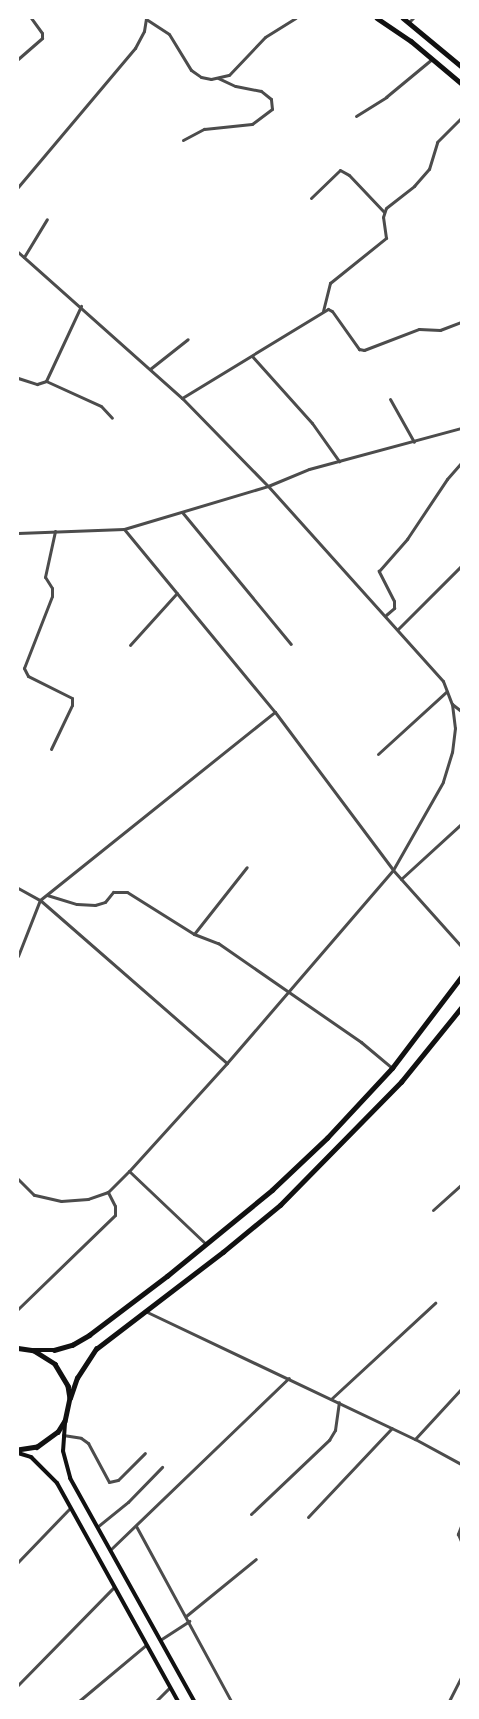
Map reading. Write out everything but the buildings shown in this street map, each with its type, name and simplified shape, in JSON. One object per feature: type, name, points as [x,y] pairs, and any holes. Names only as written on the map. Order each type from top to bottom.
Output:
[{"type":"main road","points":[[377,18],[432,59],[461,83]]},
{"type":"main road","points":[[403,18],[461,66]]},
{"type":"main road","points":[[19,1348],[33,1350],[60,1348],[72,1345],[89,1335],[207,1244],[272,1190],[327,1138],[392,1068],[461,977]]},
{"type":"main road","points":[[194,1701],[70,1478],[63,1450],[63,1435],[70,1398],[86,1361],[96,1349],[280,1205],[401,1082],[461,1008]]},
{"type":"main road","points":[[33,1350],[45,1356],[59,1369],[68,1386],[70,1398]]},
{"type":"main road","points":[[18,1451],[37,1447],[48,1441],[65,1421]]},
{"type":"main road","points":[[18,1451],[31,1457],[44,1467],[57,1483],[178,1701]]},
{"type":"street","points":[[18,59],[42,38],[42,33],[31,18]]},
{"type":"street","points":[[218,78],[233,72],[265,37],[295,18]]},
{"type":"street","points":[[409,22],[413,18]]},
{"type":"street","points":[[18,187],[135,48],[144,31],[146,19],[169,34],[191,70],[200,77],[218,78],[265,94],[271,99],[272,109],[252,124],[204,129],[183,140]]},
{"type":"street","points":[[356,116],[386,97],[432,59]]},
{"type":"street","points":[[384,212],[414,186],[429,169],[437,142],[461,118]]},
{"type":"street","points":[[311,198],[340,170],[349,175],[384,212],[386,238],[330,284],[322,312]]},
{"type":"street","points":[[24,257],[47,219]]},
{"type":"street","points":[[18,252],[81,306],[182,398],[268,486],[386,615],[443,681],[452,704],[454,728],[453,746],[443,782],[393,870],[227,1063],[129,1172],[108,1192],[88,1199],[61,1201],[34,1195],[18,1179]]},
{"type":"street","points":[[46,381],[81,306]]},
{"type":"street","points":[[182,398],[328,309],[332,311],[357,346],[364,350],[419,329],[440,330],[461,322]]},
{"type":"street","points":[[150,369],[188,339]]},
{"type":"street","points":[[252,356],[312,422],[339,461]]},
{"type":"street","points":[[18,378],[37,384],[46,381],[101,406],[112,418]]},
{"type":"street","points":[[390,399],[414,442]]},
{"type":"street","points":[[18,533],[124,529],[268,486],[309,468],[414,442],[461,428]]},
{"type":"street","points":[[386,615],[394,608],[394,601],[379,571],[407,539],[447,479],[461,464]]},
{"type":"street","points":[[182,512],[292,644]]},
{"type":"street","points":[[124,529],[275,712],[393,870],[461,946]]},
{"type":"street","points":[[51,749],[72,705],[72,698],[28,676],[24,668],[52,596],[52,588],[45,577],[55,531]]},
{"type":"street","points":[[398,629],[461,566]]},
{"type":"street","points":[[130,646],[177,593]]},
{"type":"street","points":[[378,754],[447,691]]},
{"type":"street","points":[[452,704],[461,711]]},
{"type":"street","points":[[18,956],[40,900],[275,712]]},
{"type":"street","points":[[401,879],[461,824]]},
{"type":"street","points":[[194,934],[247,866]]},
{"type":"street","points":[[18,888],[40,900],[227,1063]]},
{"type":"street","points":[[47,894],[77,904],[95,905],[104,902],[113,892],[127,892],[194,934],[218,943],[392,1068]]},
{"type":"street","points":[[129,1172],[207,1244]]},
{"type":"street","points":[[432,1210],[461,1185]]},
{"type":"street","points":[[18,1309],[115,1215],[116,1206],[108,1192]]},
{"type":"street","points":[[331,1399],[435,1303]]},
{"type":"street","points":[[145,1310],[415,1438],[461,1464]]},
{"type":"street","points":[[110,1550],[289,1378]]},
{"type":"street","points":[[415,1438],[461,1389]]},
{"type":"street","points":[[252,1514],[329,1440],[335,1430],[339,1402]]},
{"type":"street","points":[[308,1516],[392,1428]]},
{"type":"street","points":[[63,1435],[81,1438],[88,1443],[109,1482],[118,1480],[145,1453]]},
{"type":"street","points":[[97,1527],[128,1502],[162,1467]]},
{"type":"street","points":[[18,1562],[70,1508]]},
{"type":"street","points":[[136,1526],[231,1701]]},
{"type":"street","points":[[461,1526],[458,1534],[461,1541]]},
{"type":"street","points":[[186,1616],[256,1559]]},
{"type":"street","points":[[18,1685],[114,1587]]},
{"type":"street","points":[[160,1640],[189,1622]]},
{"type":"street","points":[[80,1701],[146,1644]]},
{"type":"street","points":[[449,1701],[459,1685],[461,1677]]},
{"type":"street","points":[[156,1701],[170,1687]]}]
